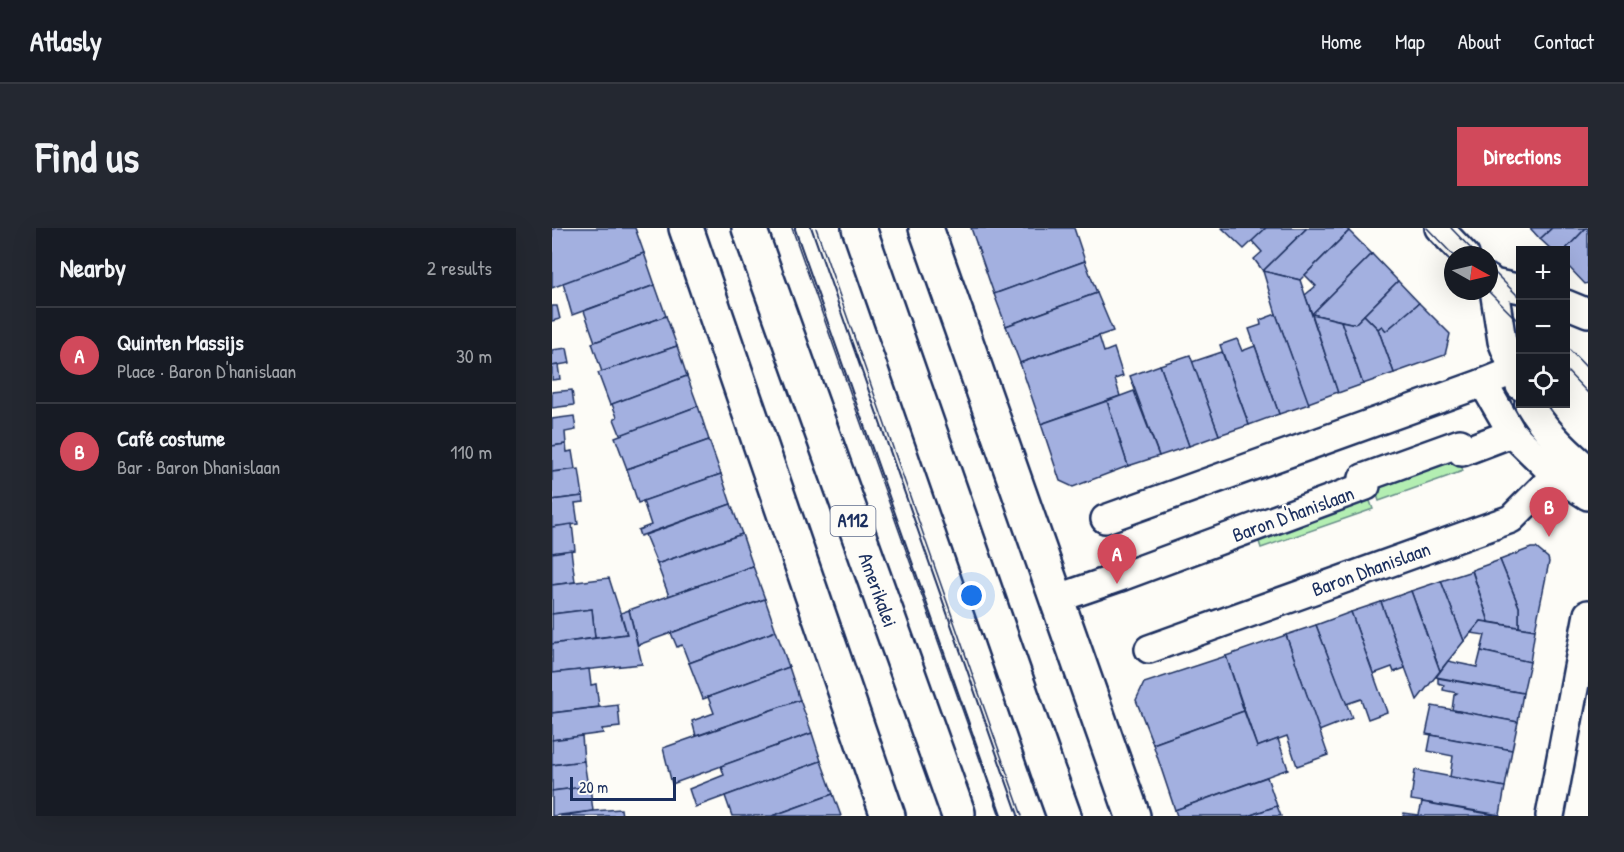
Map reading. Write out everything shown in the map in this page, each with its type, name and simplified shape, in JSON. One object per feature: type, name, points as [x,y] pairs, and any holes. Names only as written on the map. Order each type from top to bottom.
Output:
[{"type":"main road","points":[[686,228],[888,816]]},
{"type":"main road","name":"Amerikalei","points":[[749,228],[958,815]]},
{"type":"main road","points":[[859,228],[1064,816]]},
{"type":"main road","points":[[926,228],[1133,816]]},
{"type":"street","points":[[1439,228],[1456,246]]},
{"type":"street","points":[[1498,283],[1516,288]]},
{"type":"street","points":[[1494,300],[1502,341],[1516,376]]},
{"type":"street","points":[[1570,306],[1588,313]]},
{"type":"street","points":[[1104,519],[1483,383],[1516,379]]},
{"type":"street","points":[[1483,383],[1512,434],[1571,466]]},
{"type":"street","points":[[1532,408],[1571,466],[1588,496]]},
{"type":"street","name":"Baron D'hanislaan","points":[[1056,599],[1366,486],[1363,478],[1460,443],[1462,452],[1512,434]]},
{"type":"street","name":"Baron Dhanislaan","points":[[1149,649],[1511,519],[1571,466]]},
{"type":"street","points":[[1550,816],[1588,614]]},
{"type":"lane","points":[[803,228],[1010,816]]},
{"type":"green space","points":[[1458,455],[1463,471],[1379,501],[1374,486]]},
{"type":"green space","points":[[1362,480],[1373,509],[1261,548],[1255,529]]},
{"type":"building","points":[[635,228],[644,253],[552,288],[552,229]]},
{"type":"building","points":[[971,228],[1074,228],[1085,261],[994,294]]},
{"type":"building","points":[[1222,228],[1266,228],[1244,249]]},
{"type":"building","points":[[1266,228],[1307,228],[1263,271],[1254,259],[1262,252],[1252,241]]},
{"type":"building","points":[[1307,228],[1346,228],[1349,231],[1300,280],[1263,271]]},
{"type":"building","points":[[1530,228],[1552,228],[1540,239]]},
{"type":"building","points":[[1552,228],[1586,228],[1569,246],[1548,246],[1540,239]]},
{"type":"building","points":[[1588,228],[1588,283],[1585,284],[1570,268],[1569,246]]},
{"type":"building","points":[[1349,231],[1372,254],[1312,314],[1305,295],[1316,286],[1305,275]]},
{"type":"building","points":[[644,253],[655,285],[572,315],[563,283]]},
{"type":"building","points":[[1372,254],[1398,281],[1355,324],[1312,314]]},
{"type":"building","points":[[1085,261],[1097,293],[1006,326],[994,294]]},
{"type":"building","points":[[1263,271],[1300,280],[1338,392],[1308,403]]},
{"type":"building","points":[[1398,281],[1419,303],[1386,331],[1382,326],[1378,329],[1364,315]]},
{"type":"building","points":[[655,285],[666,316],[595,342],[584,311]]},
{"type":"building","points":[[1097,293],[1113,331],[1020,363],[1006,326]]},
{"type":"building","points":[[1419,303],[1450,334],[1445,355],[1394,373],[1378,329],[1382,326],[1386,331]]},
{"type":"building","points":[[552,306],[557,306],[560,319],[552,321]]},
{"type":"building","points":[[1276,314],[1309,404],[1279,414],[1249,329],[1261,325],[1260,320]]},
{"type":"building","points":[[1312,314],[1341,321],[1363,384],[1338,393]]},
{"type":"building","points":[[1364,315],[1378,329],[1394,373],[1363,384],[1341,321],[1355,324]]},
{"type":"building","points":[[666,316],[677,346],[602,372],[592,343]]},
{"type":"building","points":[[1099,336],[1104,352],[1114,348],[1123,376],[1115,379],[1120,396],[1041,424],[1020,363]]},
{"type":"building","points":[[1237,339],[1242,351],[1255,346],[1279,414],[1249,425],[1220,345]]},
{"type":"building","points":[[677,346],[687,376],[610,405],[598,373]]},
{"type":"building","points":[[567,348],[570,363],[552,366],[552,350]]},
{"type":"building","points":[[1222,352],[1249,425],[1219,435],[1192,362]]},
{"type":"building","points":[[1190,355],[1219,435],[1189,446],[1160,365]]},
{"type":"building","points":[[558,365],[560,379],[552,380],[552,366]]},
{"type":"building","points":[[1160,365],[1189,446],[1159,456],[1130,376]]},
{"type":"building","points":[[687,376],[698,406],[620,434],[614,419],[617,417],[612,404]]},
{"type":"building","points":[[572,390],[574,405],[552,408],[552,392]]},
{"type":"building","points":[[1134,391],[1159,456],[1128,466],[1107,401]]},
{"type":"building","points":[[1107,401],[1128,466],[1073,487],[1060,481],[1041,424]]},
{"type":"building","points":[[698,406],[709,440],[627,469],[615,437]]},
{"type":"building","points":[[574,416],[576,430],[565,432],[566,444],[552,446],[552,419]]},
{"type":"building","points":[[709,440],[721,474],[638,503],[627,469]]},
{"type":"building","points":[[566,444],[567,452],[572,451],[575,469],[552,472],[552,446]]},
{"type":"building","points":[[579,469],[583,496],[552,500],[552,472]]},
{"type":"building","points":[[721,474],[731,504],[640,536],[638,530],[651,525],[643,501]]},
{"type":"building","points":[[583,496],[584,502],[575,503],[578,524],[552,527],[552,500]]},
{"type":"building","points":[[731,504],[742,534],[657,564],[645,535]]},
{"type":"building","points":[[572,524],[575,550],[552,553],[552,527]]},
{"type":"building","points":[[742,534],[753,566],[669,596],[657,564]]},
{"type":"building","points":[[1536,548],[1548,558],[1549,562],[1535,630],[1519,627],[1519,607],[1500,560]]},
{"type":"building","points":[[571,550],[575,582],[552,585],[552,553]]},
{"type":"building","points":[[1500,560],[1519,607],[1519,627],[1489,622],[1472,570]]},
{"type":"building","points":[[753,566],[765,599],[638,645],[629,610]]},
{"type":"building","points":[[1472,571],[1489,622],[1481,621],[1464,641],[1441,581]]},
{"type":"building","points":[[609,578],[627,634],[595,638],[592,609],[552,614],[552,585]]},
{"type":"building","points":[[1441,581],[1464,641],[1440,671],[1411,591]]},
{"type":"building","points":[[1411,591],[1440,671],[1417,700],[1381,602]]},
{"type":"building","points":[[765,599],[776,631],[689,663],[682,645],[677,647],[671,633]]},
{"type":"building","points":[[1381,602],[1405,668],[1394,672],[1392,667],[1373,674],[1351,612]]},
{"type":"building","points":[[592,609],[595,638],[552,644],[552,614]]},
{"type":"building","points":[[629,610],[642,664],[552,673],[552,644],[627,634],[621,613]]},
{"type":"building","points":[[1351,612],[1387,712],[1368,719],[1361,699],[1346,704],[1316,625]]},
{"type":"building","points":[[1481,621],[1535,630],[1530,662],[1481,651],[1485,635],[1471,633]]},
{"type":"building","points":[[1316,625],[1352,718],[1319,731],[1286,635]]},
{"type":"building","points":[[776,631],[789,667],[703,699],[689,663]]},
{"type":"building","points":[[1286,635],[1328,755],[1297,766],[1287,736],[1257,747],[1226,656]]},
{"type":"building","points":[[1481,651],[1530,662],[1523,693],[1436,677],[1448,661],[1477,667]]},
{"type":"building","points":[[1226,656],[1244,711],[1153,744],[1136,700],[1144,683]]},
{"type":"building","points":[[789,667],[800,700],[696,736],[692,721],[714,713],[708,697]]},
{"type":"building","points":[[589,669],[591,685],[596,684],[599,707],[552,713],[552,673]]},
{"type":"building","points":[[1438,678],[1523,693],[1518,722],[1452,710],[1454,695],[1457,693],[1443,690],[1444,685],[1438,683]]},
{"type":"building","points":[[800,700],[812,733],[672,784],[663,748]]},
{"type":"building","points":[[618,705],[620,727],[602,729],[603,733],[552,740],[552,713]]},
{"type":"building","points":[[1432,706],[1518,722],[1512,750],[1426,734]]},
{"type":"building","points":[[1244,711],[1257,747],[1278,739],[1288,769],[1175,810],[1153,744]]},
{"type":"building","points":[[812,733],[821,761],[695,807],[689,789],[724,775],[721,766]]},
{"type":"building","points":[[1431,735],[1512,750],[1505,787],[1450,777],[1453,756],[1428,751]]},
{"type":"building","points":[[582,736],[584,761],[552,765],[552,740]]},
{"type":"building","points":[[584,761],[588,787],[552,791],[552,765]]},
{"type":"building","points":[[821,761],[833,794],[772,816],[732,816],[725,796]]},
{"type":"building","points":[[1415,770],[1505,787],[1500,815],[1411,800]]},
{"type":"building","points":[[1267,777],[1277,806],[1248,816],[1177,816],[1175,810]]},
{"type":"building","points":[[590,786],[593,811],[552,816],[552,791]]},
{"type":"building","points":[[833,794],[841,816],[772,816]]},
{"type":"building","points":[[1422,802],[1500,816],[1403,816],[1404,813],[1419,815]]},
{"type":"building","points":[[1277,806],[1281,816],[1248,816]]},
{"type":"building","points":[[621,809],[622,816],[560,816],[593,811]]},
{"type":"tram line","points":[[792,228],[1000,816]]},
{"type":"tram line","points":[[816,228],[1022,816]]},
{"type":"tram line","points":[[1427,228],[1444,246]]},
{"type":"tram line","points":[[1451,228],[1468,246]]},
{"type":"tram line","points":[[1498,276],[1516,294]]},
{"type":"tram line","points":[[1497,300],[1516,319]]},
{"type":"tram line","points":[[1570,350],[1588,369]]},
{"type":"tram line","points":[[1570,374],[1588,393]]},
{"type":"place","name":"Café costume","points":[[1549,537]]},
{"type":"place","name":"Quinten Massijs","points":[[1117,584]]}]
